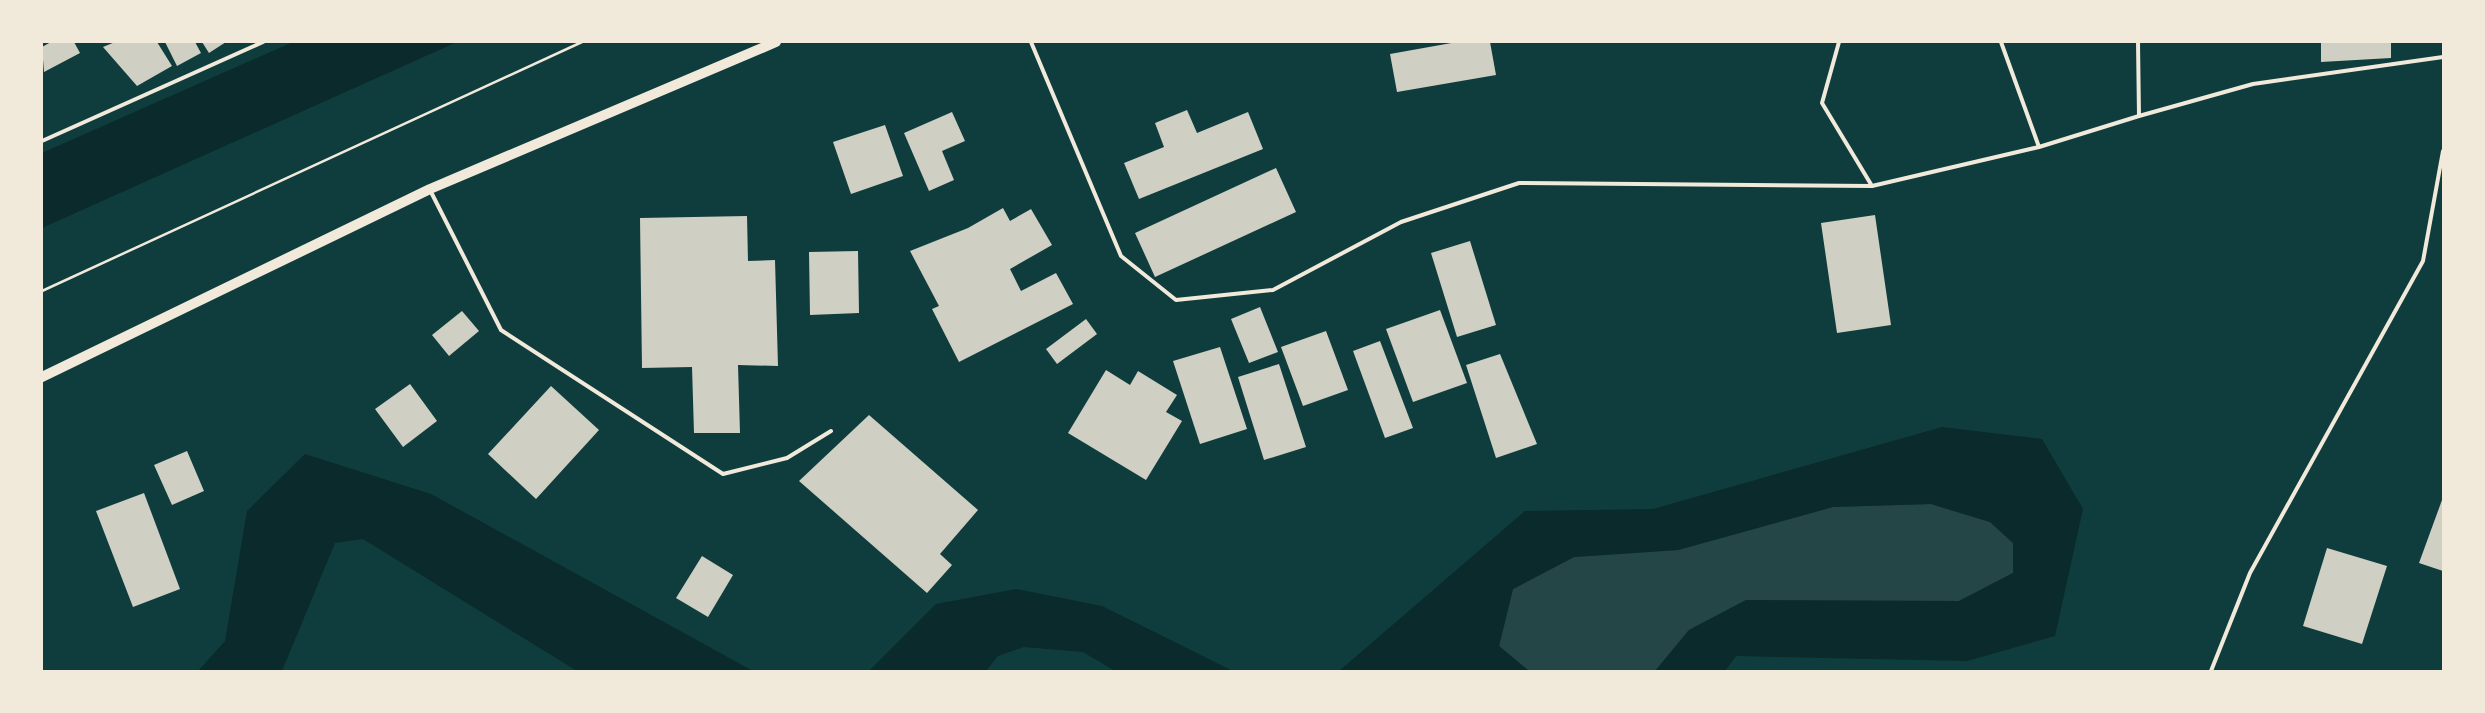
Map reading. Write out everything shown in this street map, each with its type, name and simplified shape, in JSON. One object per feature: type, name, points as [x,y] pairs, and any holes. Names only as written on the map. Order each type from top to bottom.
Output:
[{"type":"main road","points":[[42,377],[430,189],[776,42]]},
{"type":"street","points":[[42,141],[263,42]]},
{"type":"street","points":[[1030,42],[1121,256],[1176,300],[1273,290],[1401,222],[1519,183],[1872,186],[2039,147],[2139,116],[2253,84],[2443,57]]},
{"type":"street","points":[[1839,42],[1822,103],[1872,186]]},
{"type":"street","points":[[2001,42],[2039,147]]},
{"type":"street","points":[[2138,42],[2139,116]]},
{"type":"street","points":[[2211,671],[2250,573],[2423,261],[2443,151]]},
{"type":"street","points":[[430,189],[501,330],[723,474],[787,458],[831,431]]},
{"type":"path","points":[[42,291],[582,42]]},
{"type":"shaded area","points":[[293,42],[457,42],[42,228],[42,153]]},
{"type":"shaded area","points":[[1942,427],[2042,439],[2083,509],[2055,636],[1967,661],[1736,656],[1725,671],[1655,671],[1689,630],[1746,600],[1959,601],[2013,573],[2013,543],[1990,522],[1931,504],[1833,507],[1678,550],[1574,557],[1513,589],[1499,646],[1529,671],[1339,671],[1525,511],[1653,509]]},
{"type":"shaded area","points":[[305,454],[431,494],[753,671],[577,671],[363,539],[335,543],[282,671],[198,671],[225,641],[247,511]]},
{"type":"shaded area","points":[[1931,504],[1990,522],[2013,543],[2013,573],[1959,601],[1746,600],[1689,630],[1655,671],[1529,671],[1499,646],[1513,589],[1574,557],[1678,550],[1833,507]]},
{"type":"shaded area","points":[[1016,589],[1102,606],[1233,671],[1115,671],[1083,652],[1024,647],[998,656],[986,671],[869,671],[936,604]]},
{"type":"building","points":[[51,42],[74,42],[80,53],[44,72],[42,47]]},
{"type":"building","points":[[115,42],[157,42],[172,66],[137,86],[103,47]]},
{"type":"building","points":[[165,42],[195,42],[201,53],[177,66]]},
{"type":"building","points":[[202,42],[226,42],[209,53]]},
{"type":"building","points":[[1457,42],[1490,42],[1496,75],[1397,92],[1390,54]]},
{"type":"building","points":[[2321,42],[2391,42],[2391,58],[2321,62]]},
{"type":"building","points":[[1187,110],[1197,133],[1248,112],[1263,149],[1139,199],[1124,163],[1164,147],[1155,123]]},
{"type":"building","points":[[952,112],[965,141],[942,151],[954,180],[929,191],[904,133]]},
{"type":"building","points":[[885,125],[903,176],[851,194],[833,142]]},
{"type":"building","points":[[1276,168],[1296,212],[1155,277],[1135,233]]},
{"type":"building","points":[[1003,208],[1010,221],[1031,209],[1052,245],[1010,269],[1021,291],[1056,273],[1073,304],[959,362],[932,309],[939,306],[910,251],[968,228]]},
{"type":"building","points":[[1875,215],[1891,325],[1837,333],[1821,223]]},
{"type":"building","points":[[747,216],[748,261],[775,260],[778,366],[738,365],[740,433],[694,433],[692,367],[642,368],[640,218]]},
{"type":"building","points":[[1470,241],[1496,325],[1457,337],[1431,253]]},
{"type":"building","points":[[858,251],[859,313],[810,315],[809,252]]},
{"type":"building","points":[[1260,307],[1278,352],[1249,363],[1231,319]]},
{"type":"building","points":[[1440,310],[1467,383],[1413,402],[1386,329]]},
{"type":"building","points":[[462,311],[479,331],[449,356],[432,335]]},
{"type":"building","points":[[1086,319],[1097,334],[1057,364],[1046,349]]},
{"type":"building","points":[[1326,331],[1348,390],[1303,406],[1281,347]]},
{"type":"building","points":[[1380,341],[1413,428],[1385,438],[1353,351]]},
{"type":"building","points":[[1220,347],[1247,429],[1200,444],[1173,361]]},
{"type":"building","points":[[1500,354],[1537,444],[1496,458],[1466,365]]},
{"type":"building","points":[[1279,364],[1306,447],[1264,460],[1238,377]]},
{"type":"building","points":[[1106,370],[1130,385],[1138,371],[1177,395],[1166,412],[1182,421],[1146,480],[1068,433]]},
{"type":"building","points":[[410,384],[437,421],[403,447],[375,409]]},
{"type":"building","points":[[551,386],[599,430],[536,499],[488,454]]},
{"type":"building","points":[[869,415],[978,510],[940,554],[952,565],[927,593],[799,481]]},
{"type":"building","points":[[187,451],[204,491],[172,505],[154,465]]},
{"type":"building","points":[[144,493],[180,589],[133,607],[96,511]]},
{"type":"building","points":[[2443,500],[2443,571],[2419,563]]},
{"type":"building","points":[[2327,548],[2387,566],[2362,644],[2303,626]]},
{"type":"building","points":[[702,556],[733,575],[708,617],[676,598]]}]
